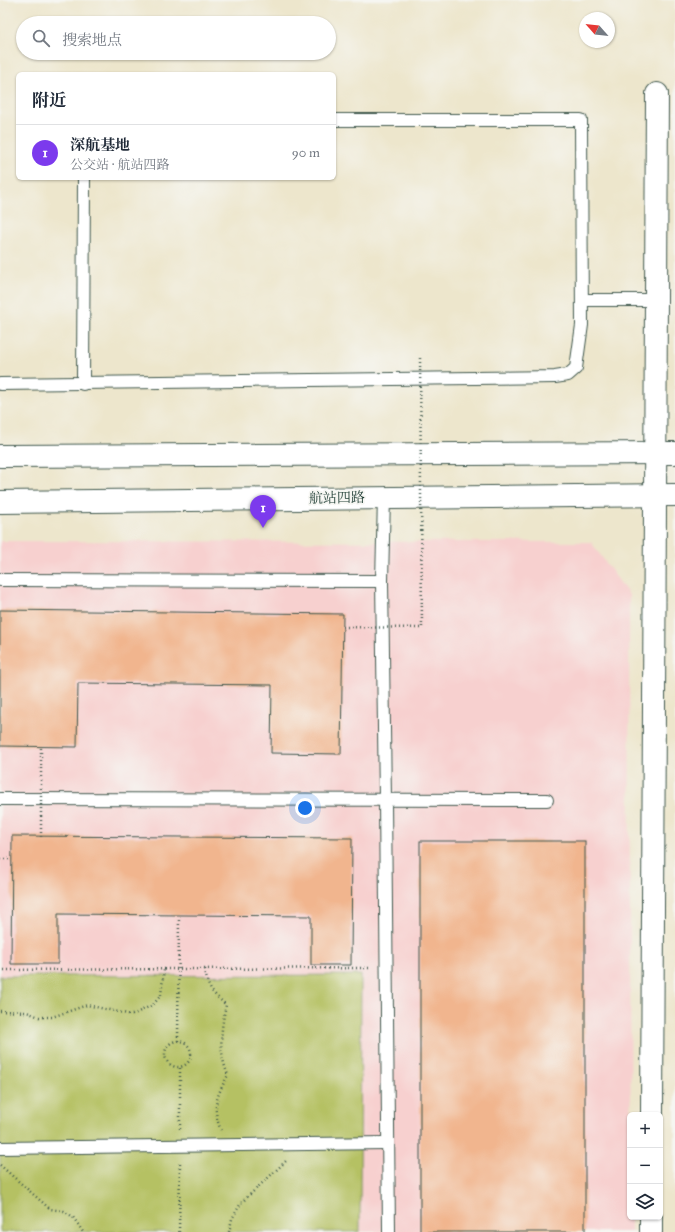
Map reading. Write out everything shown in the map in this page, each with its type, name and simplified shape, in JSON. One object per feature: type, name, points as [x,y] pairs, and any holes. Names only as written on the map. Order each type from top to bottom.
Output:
[{"type":"street","points":[[652,1112],[665,495],[665,453],[656,300],[657,94]]},
{"type":"street","points":[[0,456],[665,453]]},
{"type":"street","name":"航站四路","points":[[0,502],[665,495]]},
{"type":"street","points":[[651,1220],[651,1232]]},
{"type":"lane","points":[[0,384],[555,377],[568,375],[576,368],[582,325],[581,120],[336,120]]},
{"type":"lane","points":[[83,384],[84,180]]},
{"type":"lane","points":[[582,300],[656,300]]},
{"type":"lane","points":[[384,497],[382,581],[386,800],[388,1232]]},
{"type":"lane","points":[[0,580],[382,581]]},
{"type":"lane","points":[[0,799],[547,800]]},
{"type":"lane","points":[[0,1148],[387,1143]]},
{"type":"path","points":[[343,627],[422,628],[420,355]]},
{"type":"path","points":[[41,746],[41,837]]},
{"type":"path","points":[[0,859],[12,859]]},
{"type":"path","points":[[178,1041],[177,969],[179,915]]},
{"type":"path","points":[[0,970],[386,968]]},
{"type":"path","points":[[0,1011],[27,1012],[52,1018],[87,1005],[132,1014],[153,1005],[160,995],[164,969]]},
{"type":"path","points":[[205,969],[207,985],[212,993],[226,1005],[221,1050],[223,1065],[228,1074],[215,1104],[216,1117],[228,1145]]},
{"type":"path","points":[[178,1041],[189,1047],[191,1055],[187,1063],[180,1067],[176,1067],[168,1063],[165,1055],[170,1044],[178,1041]]},
{"type":"path","points":[[228,1232],[232,1219],[241,1203],[284,1164],[289,1154],[290,1144]]},
{"type":"path","points":[[0,1164],[50,1209],[64,1211],[73,1217],[83,1232]]},
{"type":"shaded area","points":[[0,541],[591,542],[629,595],[631,1112],[627,1112],[627,1220],[631,1220],[631,1232],[0,1232]]},
{"type":"green space","points":[[361,975],[360,1232],[0,1232],[0,976]]},
{"type":"building","points":[[0,610],[343,614],[341,754],[271,753],[272,685],[78,683],[77,747],[0,746]]},
{"type":"building","points":[[12,836],[352,838],[351,965],[311,965],[311,916],[58,914],[58,964],[11,964]]},
{"type":"building","points":[[420,841],[585,841],[585,1232],[420,1232]]},
{"type":"place","name":"深航基地","points":[[263,528]]}]
